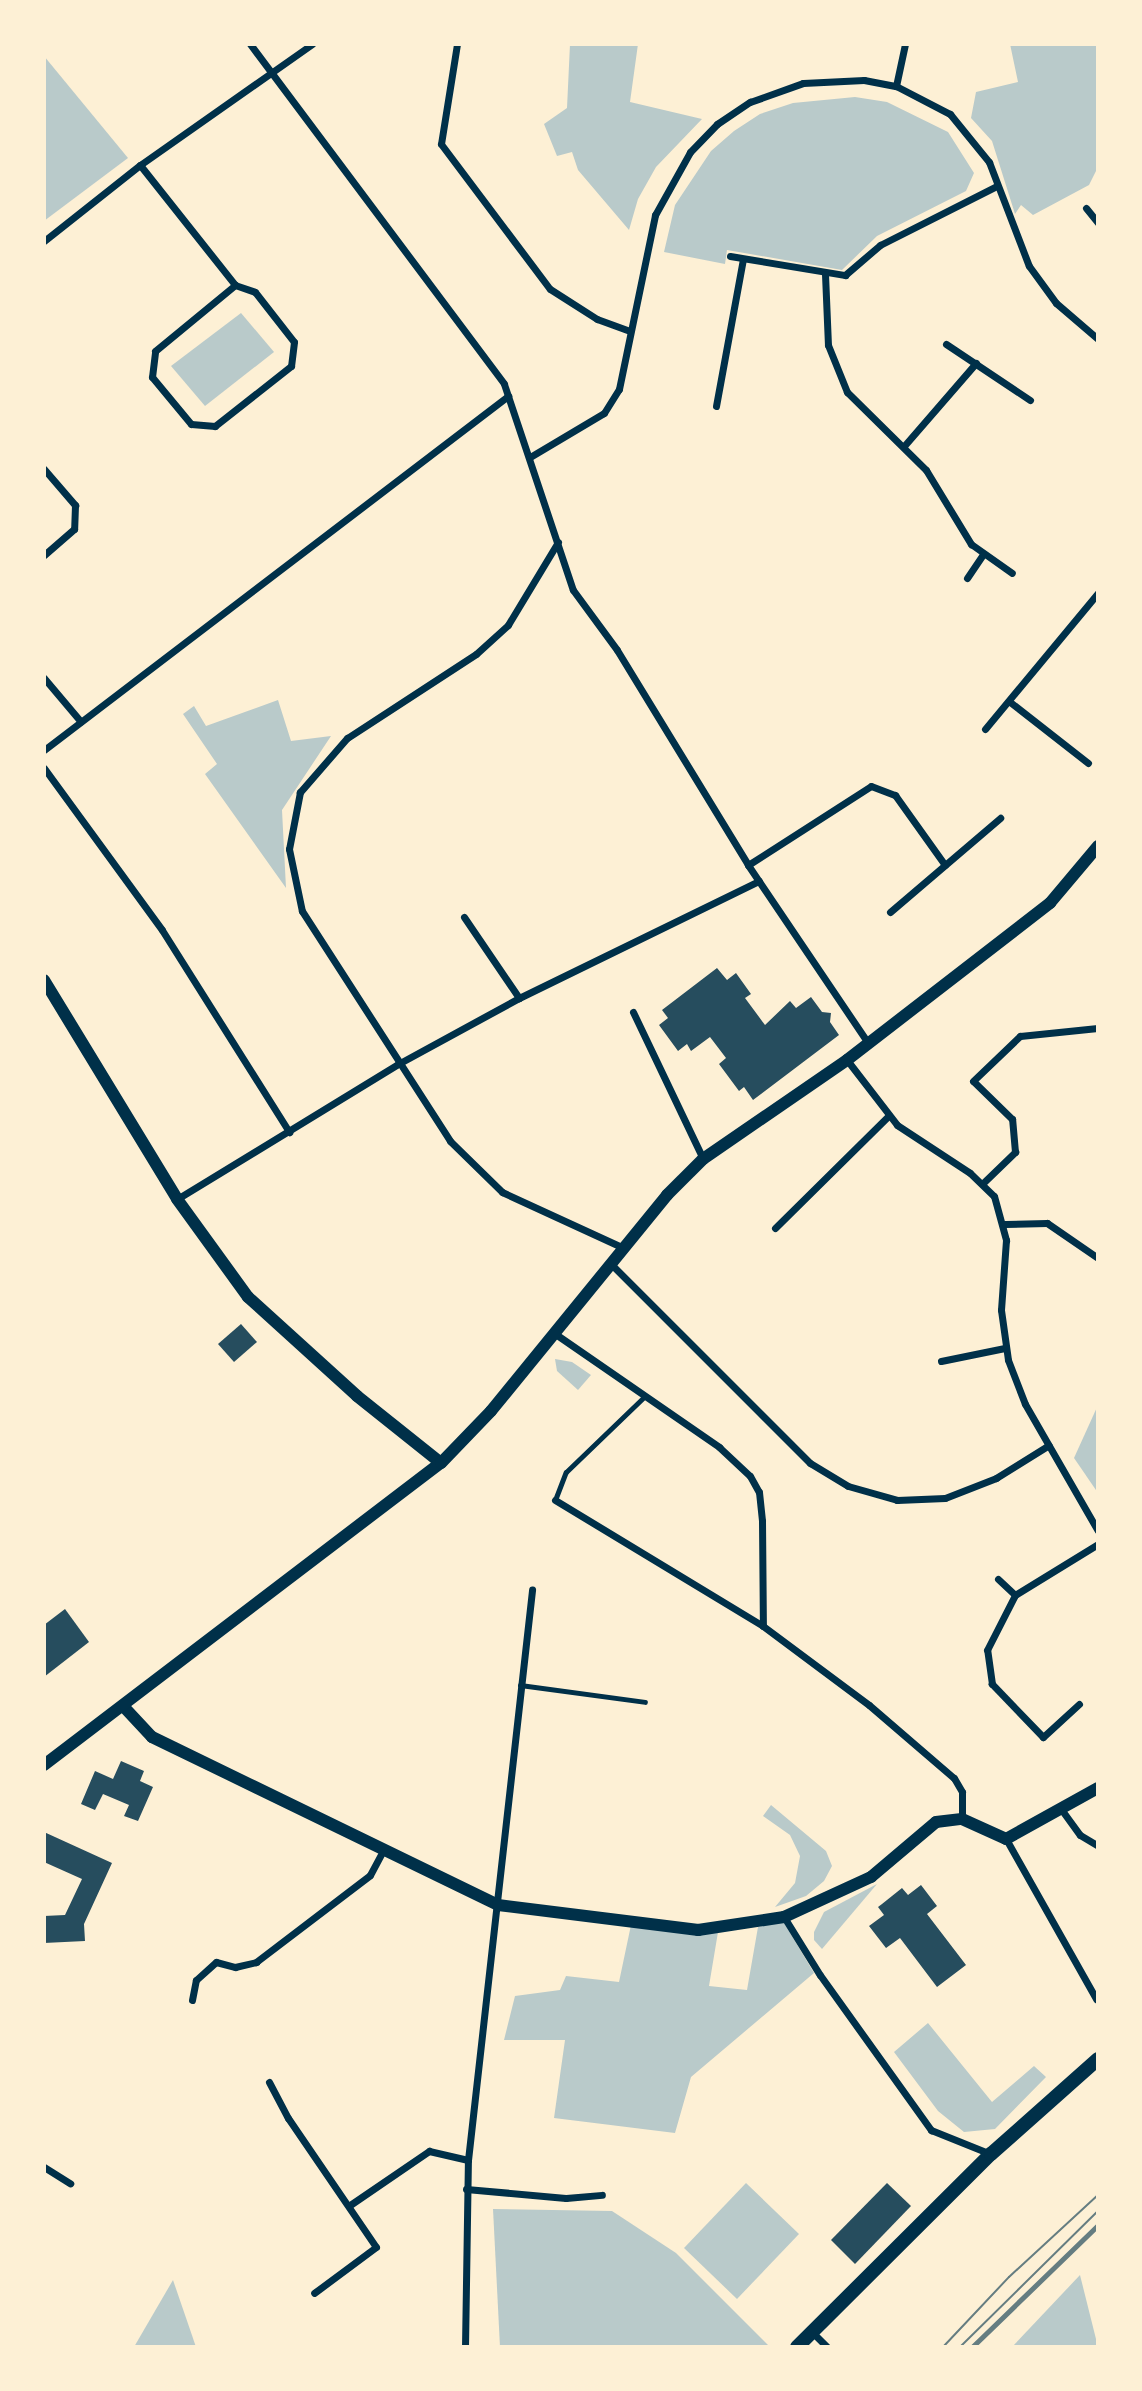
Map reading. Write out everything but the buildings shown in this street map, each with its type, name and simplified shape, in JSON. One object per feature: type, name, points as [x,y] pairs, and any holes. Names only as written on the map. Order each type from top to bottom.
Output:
[{"type":"main road","points":[[797,2347],[992,2154],[1098,2059]]},
{"type":"street","points":[[250,44],[504,384],[573,590],[617,650],[748,865],[868,1043]]},
{"type":"street","points":[[44,241],[140,165],[312,44]]},
{"type":"street","points":[[457,44],[441,144],[550,289],[597,319],[630,331]]},
{"type":"street","points":[[896,86],[905,44]]},
{"type":"street","points":[[530,457],[604,414],[619,389],[659,206],[690,152],[717,124],[774,91],[803,83],[855,79],[896,86],[950,114],[972,136],[998,186],[1028,266],[1056,303],[1098,339]]},
{"type":"street","points":[[140,165],[235,285],[255,292],[294,342],[291,366],[215,426],[191,424],[152,377],[155,351],[235,285]]},
{"type":"street","points":[[730,256],[825,274],[853,271],[880,245],[998,186]]},
{"type":"street","points":[[1087,208],[1098,223]]},
{"type":"street","points":[[716,406],[743,259]]},
{"type":"street","points":[[825,274],[828,345],[838,377],[858,406],[904,446],[936,485],[959,531],[983,554],[1012,573]]},
{"type":"street","points":[[947,344],[1030,400]]},
{"type":"street","points":[[904,446],[976,363]]},
{"type":"street","points":[[44,750],[508,396]]},
{"type":"street","points":[[44,469],[75,505],[74,529],[44,555]]},
{"type":"street","points":[[558,542],[508,625],[476,654],[347,738],[300,792],[289,849],[302,911],[450,1141],[502,1192],[624,1248]]},
{"type":"street","points":[[967,578],[983,554]]},
{"type":"street","points":[[985,729],[1098,593]]},
{"type":"street","points":[[44,678],[81,722]]},
{"type":"street","points":[[1010,702],[1088,763]]},
{"type":"street","points":[[44,768],[162,930],[289,1132]]},
{"type":"street","points":[[748,865],[871,786],[895,795],[945,865]]},
{"type":"street","points":[[890,912],[1000,818]]},
{"type":"street","points":[[44,1765],[124,1707],[441,1463],[491,1411],[624,1248],[703,1159],[847,1060],[1050,903],[1098,846]]},
{"type":"street","points":[[177,1199],[398,1064],[519,998],[759,881]]},
{"type":"street","points":[[464,917],[519,998]]},
{"type":"street","points":[[44,980],[177,1199],[248,1297],[357,1396],[441,1463]]},
{"type":"street","points":[[633,1012],[703,1159]]},
{"type":"street","points":[[983,1183],[1015,1152],[1012,1119],[973,1081],[1020,1036],[1098,1028]]},
{"type":"street","points":[[847,1060],[888,1116],[983,1183],[998,1203],[1005,1224],[1000,1310],[1005,1348],[1016,1384],[1098,1531]]},
{"type":"street","points":[[775,1228],[888,1116]]},
{"type":"street","points":[[1005,1224],[1046,1223],[1098,1258]]},
{"type":"street","points":[[612,1265],[810,1463],[848,1486],[897,1500],[945,1498],[996,1478],[1049,1446]]},
{"type":"street","points":[[554,1333],[643,1398],[719,1447],[750,1476],[759,1492],[763,1626]]},
{"type":"street","points":[[941,1361],[1005,1348]]},
{"type":"street","points":[[555,1500],[763,1626],[869,1705],[954,1778],[962,1792],[962,1819]]},
{"type":"street","points":[[1079,1704],[1043,1737],[992,1684],[987,1650],[1015,1595],[1098,1544]]},
{"type":"street","points":[[998,1579],[1015,1595]]},
{"type":"street","points":[[466,2347],[468,2160],[532,1590]]},
{"type":"street","points":[[124,1707],[152,1737],[382,1852],[498,1905],[698,1930],[785,1917],[871,1877],[923,1828],[936,1822],[962,1819],[1006,1839],[1096,1999]]},
{"type":"street","points":[[1006,1839],[1098,1788]]},
{"type":"street","points":[[1061,1809],[1080,1835],[1098,1846]]},
{"type":"street","points":[[192,2000],[196,1980],[216,1962],[236,1967],[256,1962],[370,1875],[382,1852]]},
{"type":"street","points":[[785,1917],[820,1975],[931,2130],[992,2154]]},
{"type":"street","points":[[269,2082],[288,2118],[350,2205],[376,2247],[314,2293]]},
{"type":"street","points":[[350,2205],[429,2151],[468,2160]]},
{"type":"street","points":[[44,2167],[70,2183]]},
{"type":"street","points":[[466,2189],[566,2199],[602,2195]]},
{"type":"street","points":[[812,2332],[827,2347]]},
{"type":"lane","points":[[555,1500],[566,1472],[643,1398]]},
{"type":"lane","points":[[520,1685],[645,1702]]},
{"type":"shaded area","points":[[570,44],[638,44],[630,102],[702,119],[656,167],[638,199],[629,230],[578,170],[572,152],[557,156],[544,124],[567,108]]},
{"type":"shaded area","points":[[1010,44],[1098,44],[1098,167],[1089,185],[1033,215],[1021,205],[1015,214],[992,141],[971,118],[976,92],[1018,82]]},
{"type":"shaded area","points":[[44,56],[128,158],[44,221]]},
{"type":"shaded area","points":[[855,97],[887,102],[948,132],[974,173],[966,191],[877,236],[842,270],[727,250],[725,264],[664,252],[675,205],[711,151],[734,131],[760,114],[793,103]]},
{"type":"shaded area","points":[[241,313],[274,352],[205,406],[171,366]]},
{"type":"shaded area","points":[[278,700],[291,741],[331,736],[282,810],[286,888],[205,774],[217,764],[183,714],[194,706],[206,726]]},
{"type":"shaded area","points":[[555,1359],[572,1362],[591,1375],[578,1390],[557,1371]]},
{"type":"shaded area","points":[[1098,1405],[1098,1493],[1074,1458]]},
{"type":"shaded area","points":[[771,1805],[826,1851],[832,1866],[824,1881],[806,1896],[775,1907],[795,1883],[800,1856],[790,1835],[763,1816]]},
{"type":"shaded area","points":[[877,1884],[822,1949],[814,1940],[814,1932],[824,1912]]},
{"type":"shaded area","points":[[783,1921],[814,1973],[691,2077],[675,2133],[554,2118],[565,2040],[504,2040],[515,1996],[560,1990],[566,1976],[619,1982],[631,1925],[718,1932],[709,1986],[747,1990],[758,1927]]},
{"type":"shaded area","points":[[928,2023],[992,2102],[1034,2066],[1046,2077],[995,2129],[964,2132],[938,2111],[894,2052]]},
{"type":"shaded area","points":[[746,2183],[799,2234],[737,2299],[684,2248]]},
{"type":"shaded area","points":[[493,2209],[612,2211],[676,2253],[770,2347],[500,2347]]},
{"type":"shaded area","points":[[1080,2275],[1098,2347],[1012,2347]]},
{"type":"shaded area","points":[[173,2280],[196,2347],[134,2347]]},
{"type":"tram line","points":[[943,2347],[1009,2277],[1098,2195]]},
{"type":"tram line","points":[[960,2347],[1098,2211]]},
{"type":"railway","points":[[972,2347],[1098,2225]]}]
